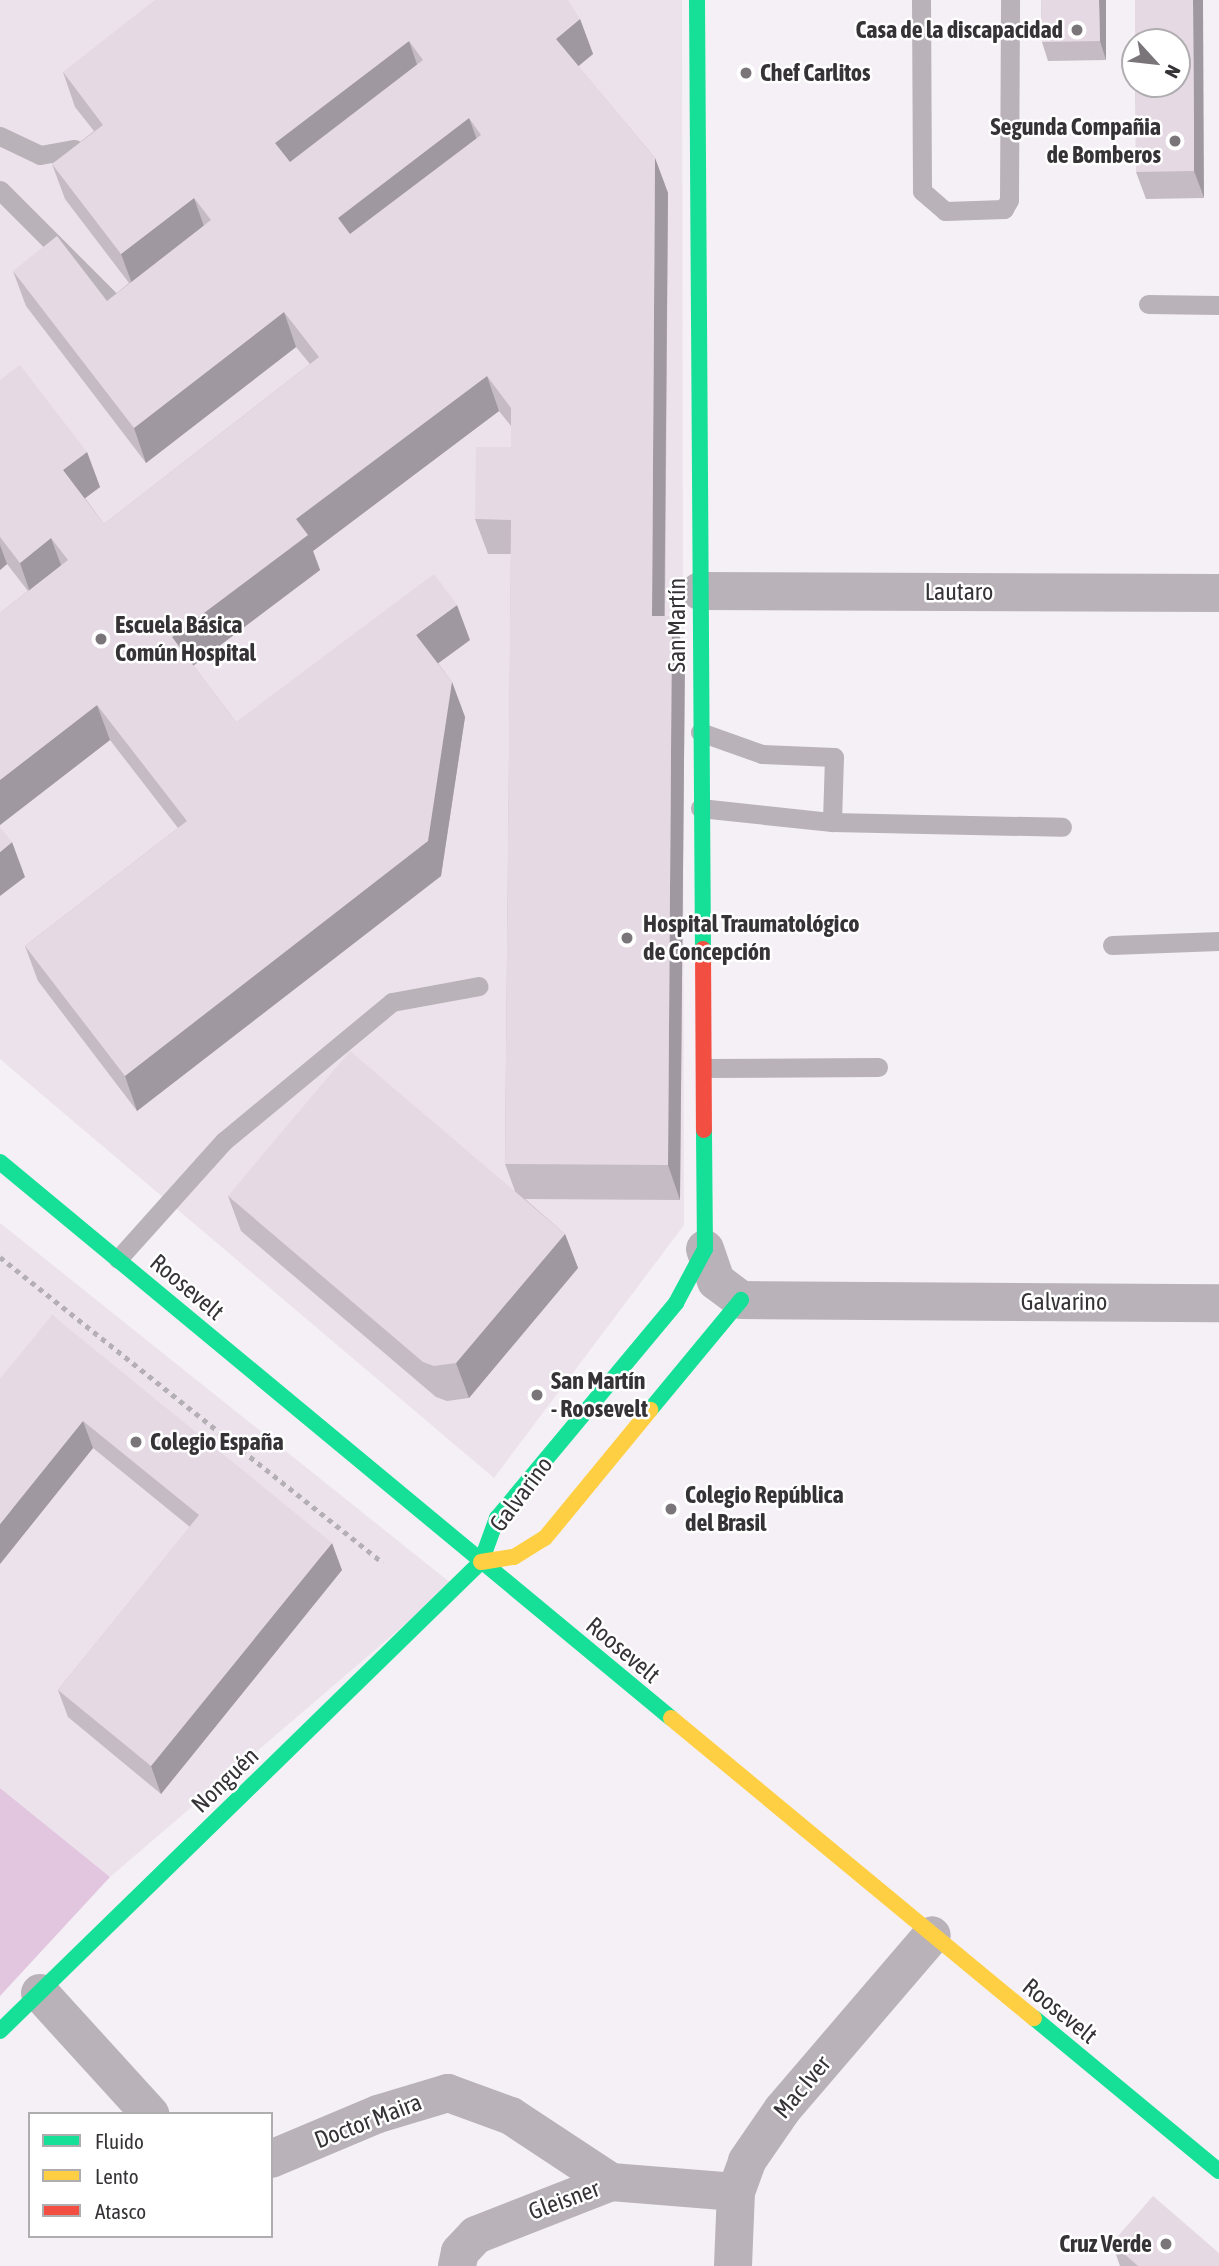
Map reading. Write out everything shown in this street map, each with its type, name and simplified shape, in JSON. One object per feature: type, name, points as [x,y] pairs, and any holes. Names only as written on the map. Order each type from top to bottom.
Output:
[{"type":"main road","name":"San Martín","points":[[697,0],[705,1249]]},
{"type":"main road","name":"Roosevelt","points":[[0,1162],[1219,2171]]},
{"type":"main road","name":"Galvarino","points":[[705,1249],[676,1303],[497,1518],[481,1562],[514,1557],[545,1538],[741,1300]]},
{"type":"main road","name":"Nonguén","points":[[0,2031],[481,1562]]},
{"type":"street","name":"Lautaro","points":[[700,591],[1219,593]]},
{"type":"street","points":[[705,1249],[716,1281],[741,1300]]},
{"type":"street","name":"Galvarino","points":[[741,1300],[1219,1303]]},
{"type":"street","name":"Mac Iver","points":[[733,2266],[736,2192],[747,2161],[766,2130],[932,1935]]},
{"type":"street","points":[[40,1993],[148,2112]]},
{"type":"street","name":"Doctor Maira","points":[[273,2158],[378,2114],[448,2093],[510,2116],[611,2182]]},
{"type":"street","name":"Gleisner","points":[[457,2266],[460,2252],[476,2235],[611,2182],[736,2192]]},
{"type":"lane","points":[[921,0],[922,191],[945,211],[1004,209],[1009,200],[1010,0]]},
{"type":"lane","points":[[0,136],[40,155],[74,149]]},
{"type":"lane","points":[[0,190],[117,307]]},
{"type":"lane","points":[[1148,304],[1219,305]]},
{"type":"lane","points":[[700,732],[762,754],[834,758],[832,822]]},
{"type":"lane","points":[[701,808],[832,822],[1062,827]]},
{"type":"lane","points":[[1112,945],[1219,941]]},
{"type":"lane","points":[[118,1259],[224,1141],[392,1002],[479,986]]},
{"type":"lane","points":[[705,1069],[878,1067]]},
{"type":"path","points":[[0,1257],[383,1563]]},
{"type":"shaded area","points":[[0,0],[682,0],[684,1225],[494,1478],[0,1059]]},
{"type":"shaded area","name":"Colegio España","points":[[0,1223],[452,1584],[110,1877],[0,1788]]},
{"type":"shaded area","points":[[0,1788],[110,1877],[0,1996]]},
{"type":"building","points":[[155,0],[568,0],[580,19],[556,39],[655,158],[652,616],[672,616],[668,1165],[505,1164],[511,520],[475,519],[476,447],[511,447],[511,408],[487,376],[296,519],[308,535],[172,637],[236,722],[434,574],[457,605],[416,635],[452,682],[428,841],[125,1076],[25,946],[187,821],[97,705],[0,780],[0,613],[68,560],[51,538],[20,563],[0,537],[0,380],[20,365],[87,452],[63,470],[104,524],[319,357],[284,312],[134,428],[13,271],[57,236],[107,301],[211,220],[194,198],[121,254],[52,164],[103,125],[63,72]],"holes":[[[409,41],[423,60],[290,162],[275,143]],[[469,118],[481,135],[350,234],[338,218]]]},
{"type":"building","name":"Casa de la discapacidad","points":[[1041,0],[1099,0],[1100,41],[1042,42]]},
{"type":"building","points":[[1135,0],[1193,0],[1194,171],[1136,172],[1136,98],[1191,98],[1191,28],[1135,28]]},
{"type":"building","points":[[0,827],[12,842],[0,852]]},
{"type":"building","points":[[350,1051],[565,1234],[456,1363],[434,1366],[423,1362],[228,1196]]},
{"type":"building","points":[[52,1315],[332,1543],[151,1766],[58,1690],[199,1515],[83,1421],[0,1524],[0,1379]]},
{"type":"building","points":[[1153,2196],[1219,2253],[1219,2266],[1138,2266],[1112,2243]]},
{"type":"traffic: fast","points":[[697,0],[703,949]]},
{"type":"traffic: fast","points":[[481,1562],[497,1518],[676,1303],[705,1249],[704,1130]]},
{"type":"traffic: fast","points":[[0,1162],[671,1718]]},
{"type":"traffic: fast","points":[[650,1410],[741,1300]]},
{"type":"traffic: fast","points":[[0,2031],[481,1562]]},
{"type":"traffic: fast","points":[[1034,2018],[1219,2171]]},
{"type":"traffic: slow","points":[[481,1562],[514,1557],[545,1538],[650,1410]]},
{"type":"traffic: slow","points":[[671,1718],[1034,2018]]},
{"type":"traffic: jam","points":[[703,949],[704,1130]]},
{"type":"place","name":"Casa de la discapacidad","points":[[1077,30]]},
{"type":"place","name":"Chef Carlitos","points":[[746,73]]},
{"type":"place","name":"Segunda Compañia de Bomberos","points":[[1175,141]]},
{"type":"place","name":"Escuela Básica Común Hospital","points":[[101,639]]},
{"type":"place","name":"Hospital Traumatológico de Concepción","points":[[627,938]]},
{"type":"place","name":"San Martín - Roosevelt","points":[[537,1395]]},
{"type":"place","name":"Colegio España","points":[[136,1442]]},
{"type":"place","name":"Colegio República del Brasil","points":[[671,1509]]},
{"type":"place","name":"Cruz Verde","points":[[1166,2244]]}]
